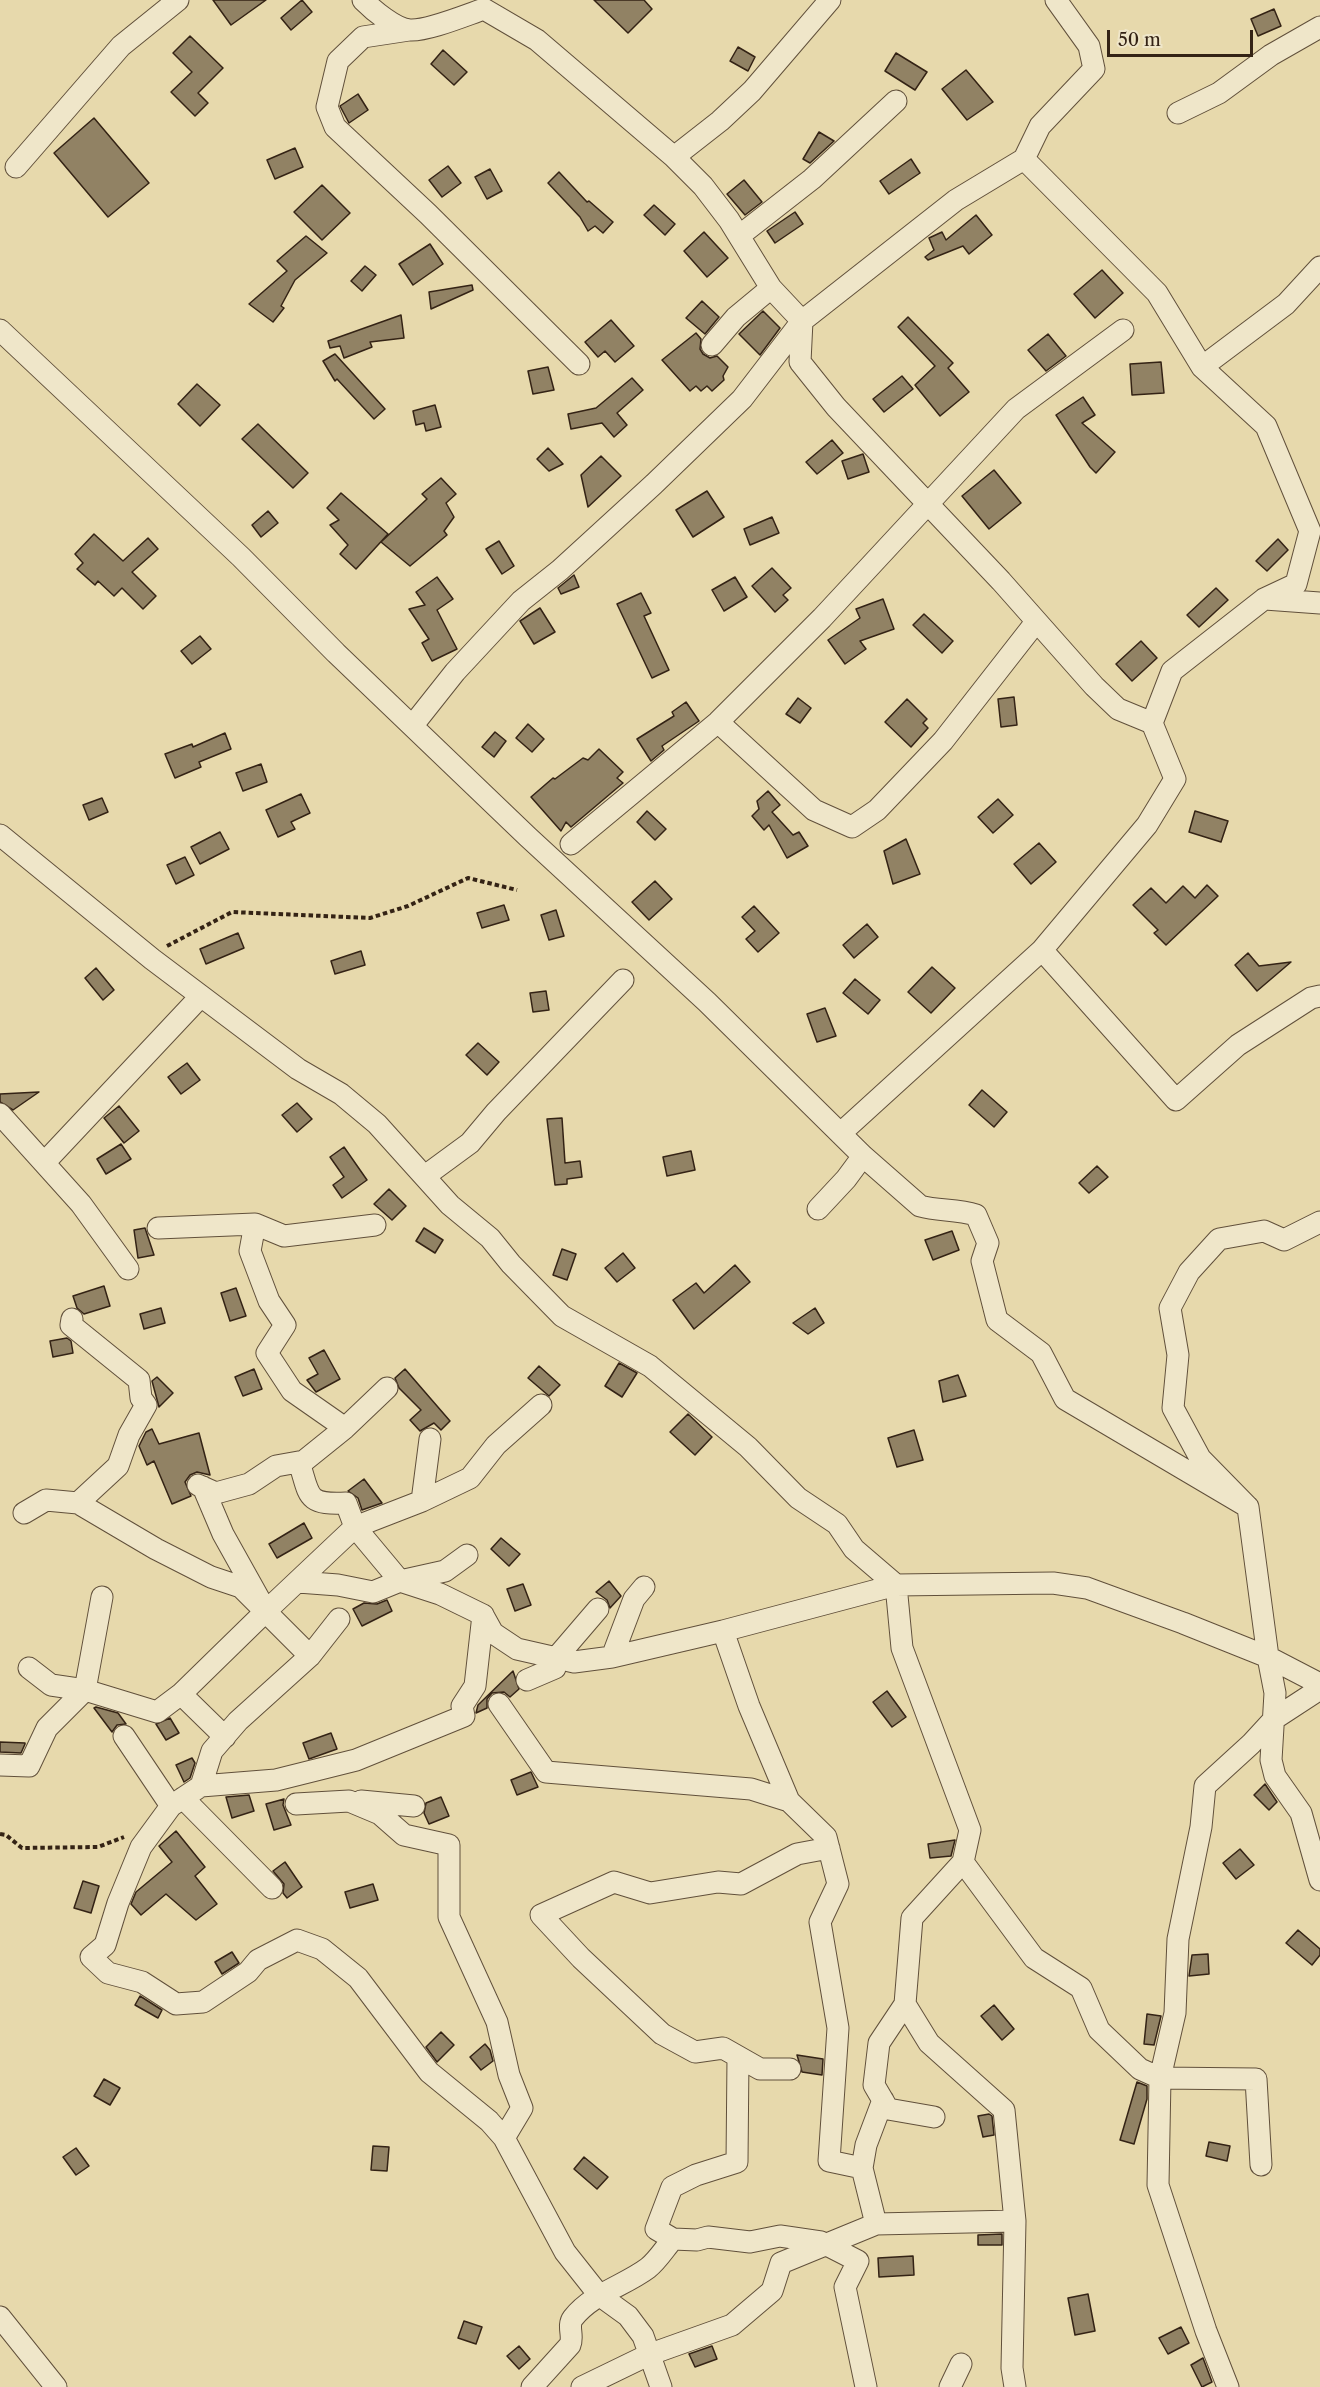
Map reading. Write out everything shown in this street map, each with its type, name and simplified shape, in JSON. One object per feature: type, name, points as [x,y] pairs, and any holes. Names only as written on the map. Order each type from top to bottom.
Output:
[{"type":"street","points":[[16,167],[122,46],[178,0]]},
{"type":"street","points":[[363,0],[378,15],[409,30]]},
{"type":"street","points":[[674,157],[720,122],[752,91],[830,0]]},
{"type":"street","points":[[413,725],[455,672],[521,601],[637,500],[742,399],[802,321],[956,200],[1024,159],[1040,126],[1094,69],[1089,46],[1056,0]]},
{"type":"street","points":[[579,364],[428,214],[335,127],[327,107],[338,61],[363,37],[454,20],[486,4],[537,40],[674,157],[703,186],[739,236],[771,288],[802,321],[800,362],[836,407],[929,503],[1094,687],[1118,709],[1152,723]]},
{"type":"street","points":[[1178,113],[1219,93],[1271,55],[1320,27]]},
{"type":"street","points":[[739,236],[812,179],[896,101]]},
{"type":"street","points":[[842,1132],[1042,950],[1147,825],[1175,779],[1152,723],[1172,671],[1264,599],[1296,584],[1310,531],[1266,426],[1202,367],[1157,293],[1024,159]]},
{"type":"street","points":[[1202,367],[1286,304],[1320,267]]},
{"type":"street","points":[[712,345],[736,317],[771,288]]},
{"type":"street","points":[[0,330],[241,557],[336,653],[842,1132],[862,1156],[920,1206],[932,1209],[957,1209],[976,1215],[988,1244],[982,1261],[997,1320],[1041,1353],[1065,1399],[1248,1507]]},
{"type":"street","points":[[571,844],[638,792],[718,722],[822,618],[1016,410],[1123,330]]},
{"type":"street","points":[[1264,599],[1320,603]]},
{"type":"street","points":[[718,722],[814,810],[852,827],[877,810],[943,741],[1036,622]]},
{"type":"street","points":[[0,835],[152,959],[298,1069],[341,1094],[377,1124],[450,1205],[490,1238],[511,1264],[562,1316],[650,1366],[748,1448],[798,1498],[837,1524],[854,1548],[896,1585],[902,1648],[970,1830],[963,1862],[912,1918],[905,2004],[879,2043],[874,2085],[888,2109],[933,2117]]},
{"type":"street","points":[[1042,950],[1176,1100],[1238,1045],[1311,998],[1320,996]]},
{"type":"street","points":[[425,1176],[470,1143],[496,1112],[623,980]]},
{"type":"street","points":[[45,1162],[201,996]]},
{"type":"street","points":[[0,1114],[81,1204],[128,1269]]},
{"type":"street","points":[[818,1209],[846,1179],[862,1156]]},
{"type":"street","points":[[1320,1222],[1284,1240],[1264,1231],[1219,1239],[1189,1272],[1170,1308],[1178,1355],[1173,1408],[1200,1458],[1248,1507],[1275,1693],[1270,1750],[1272,1768],[1301,1813],[1320,1880]]},
{"type":"street","points":[[255,1224],[250,1251],[269,1301],[285,1324],[267,1353],[292,1391],[345,1428]]},
{"type":"street","points":[[158,1228],[255,1224],[284,1236],[375,1225]]},
{"type":"street","points":[[72,1319],[70,1324],[139,1380],[141,1398],[146,1405],[129,1435],[118,1466],[78,1503]]},
{"type":"street","points":[[266,1611],[223,1534],[200,1486],[216,1493],[249,1484],[276,1466],[299,1462],[345,1428],[387,1388]]},
{"type":"street","points":[[28,1668],[51,1685],[86,1690],[157,1712],[181,1694],[355,1527],[422,1501],[470,1478],[496,1445],[542,1405]]},
{"type":"street","points":[[422,1501],[430,1439]]},
{"type":"street","points":[[299,1462],[307,1493],[322,1504],[346,1503],[355,1527],[400,1581],[440,1594],[483,1615],[494,1634],[517,1649],[574,1662],[612,1657],[723,1631],[858,1593],[896,1585],[1053,1583],[1073,1585],[1102,1593],[1268,1657],[1320,1684]]},
{"type":"street","points":[[24,1513],[46,1500],[78,1503],[156,1549],[212,1578],[241,1587],[309,1656]]},
{"type":"street","points":[[298,1582],[338,1585],[373,1592],[400,1581],[445,1571],[467,1555]]},
{"type":"street","points":[[612,1657],[634,1599],[644,1587]]},
{"type":"street","points":[[0,1765],[28,1766],[47,1728],[86,1690],[102,1598]]},
{"type":"street","points":[[527,1680],[555,1668],[556,1658],[598,1609]]},
{"type":"street","points":[[483,1615],[475,1686],[462,1706],[464,1716],[356,1760],[276,1780],[201,1786],[177,1802],[141,1847],[118,1903],[105,1945],[91,1958],[108,1973],[142,1982],[176,2004],[203,2002],[248,1972],[258,1960],[297,1940],[322,1949],[358,1978],[429,2072],[489,2121],[504,2138],[565,2252],[599,2295],[628,2316],[643,2336],[661,2387]]},
{"type":"street","points":[[201,1786],[212,1751],[238,1721],[309,1656],[339,1619]]},
{"type":"street","points":[[723,1631],[749,1706],[789,1802],[826,1837],[829,1848],[838,1884],[820,1922],[838,2028],[828,2161],[862,2168]]},
{"type":"street","points":[[1228,2387],[1206,2331],[1158,2185],[1160,2079],[1175,2013],[1178,1939],[1200,1827],[1205,1786],[1251,1744],[1274,1719],[1320,1689]]},
{"type":"street","points":[[181,1694],[225,1737]]},
{"type":"street","points":[[499,1704],[546,1773],[751,1789],[789,1802]]},
{"type":"street","points":[[124,1736],[177,1802],[272,1888]]},
{"type":"street","points":[[349,1801],[380,1814],[404,1835],[448,1845],[448,1917],[497,2022],[509,2075],[522,2108],[504,2138]]},
{"type":"street","points":[[296,1804],[374,1801],[414,1806]]},
{"type":"street","points":[[790,2068],[760,2068],[723,2048],[694,2052],[662,2034],[581,1958],[541,1915],[614,1882],[650,1893],[718,1882],[741,1884],[797,1854],[829,1848]]},
{"type":"street","points":[[963,1862],[1034,1958],[1081,1988],[1099,2030],[1140,2069],[1160,2079],[1256,2079],[1261,2165]]},
{"type":"street","points":[[905,2004],[929,2043],[1005,2110],[1015,2221],[1012,2368],[1015,2387]]},
{"type":"street","points":[[738,2057],[737,2162],[696,2175],[672,2187],[656,2229],[673,2239],[697,2240],[708,2237],[750,2242],[780,2236],[826,2244],[858,2261],[845,2287],[866,2387]]},
{"type":"street","points":[[876,2224],[862,2168],[866,2145],[883,2100]]},
{"type":"street","points":[[582,2387],[648,2355],[732,2325],[772,2290],[781,2263],[876,2224],[1015,2221]]},
{"type":"street","points":[[532,2387],[570,2345],[573,2338],[570,2329],[572,2319],[599,2295],[649,2267],[673,2239]]},
{"type":"street","points":[[0,2317],[56,2387]]},
{"type":"street","points":[[950,2387],[961,2364]]},
{"type":"path","points":[[152,959],[171,943],[232,912],[370,918],[408,906],[468,878],[517,890]]},
{"type":"path","points":[[0,1834],[6,1835],[22,1848],[98,1847],[131,1834]]},
{"type":"building","points":[[213,0],[266,0],[231,25]]},
{"type":"building","points":[[302,0],[312,12],[291,30],[281,18]]},
{"type":"building","points":[[594,0],[644,0],[652,9],[628,33]]},
{"type":"building","points":[[1274,9],[1281,26],[1258,36],[1251,19]]},
{"type":"building","points":[[190,36],[223,68],[198,93],[208,103],[195,116],[171,92],[192,72],[173,53]]},
{"type":"building","points":[[738,47],[755,57],[748,71],[730,61]]},
{"type":"building","points":[[443,50],[467,72],[454,85],[431,64]]},
{"type":"building","points":[[896,53],[927,72],[915,90],[885,71]]},
{"type":"building","points":[[966,70],[993,102],[967,120],[942,89]]},
{"type":"building","points":[[358,94],[368,110],[349,123],[340,106]]},
{"type":"building","points":[[94,118],[149,183],[108,217],[54,153]]},
{"type":"building","points":[[819,132],[834,141],[810,163],[803,159]]},
{"type":"building","points":[[295,148],[303,167],[275,179],[267,160]]},
{"type":"building","points":[[911,159],[920,173],[889,194],[880,181]]},
{"type":"building","points":[[448,166],[461,183],[442,197],[429,180]]},
{"type":"building","points":[[490,169],[502,191],[487,199],[475,177]]},
{"type":"building","points":[[559,172],[587,202],[589,201],[613,222],[603,233],[595,226],[588,231],[580,217],[548,183]]},
{"type":"building","points":[[744,180],[762,202],[745,215],[727,194]]},
{"type":"building","points":[[322,185],[350,213],[322,240],[294,212]]},
{"type":"building","points":[[654,205],[675,224],[665,235],[644,215]]},
{"type":"building","points":[[795,212],[803,224],[775,243],[767,231]]},
{"type":"building","points":[[976,215],[992,235],[969,254],[963,246],[928,260],[925,257],[934,250],[929,238],[942,232],[946,240]]},
{"type":"building","points":[[704,232],[728,258],[707,277],[684,251]]},
{"type":"building","points":[[306,236],[327,253],[295,280],[281,306],[284,308],[273,322],[249,304],[287,271],[277,261]]},
{"type":"building","points":[[430,244],[443,264],[413,285],[399,264]]},
{"type":"building","points":[[365,266],[376,275],[362,291],[351,281]]},
{"type":"building","points":[[1102,270],[1123,293],[1095,318],[1074,294]]},
{"type":"building","points":[[472,285],[473,290],[431,309],[429,292]]},
{"type":"building","points":[[702,301],[719,317],[705,334],[686,318]]},
{"type":"building","points":[[763,311],[780,328],[760,355],[739,334]]},
{"type":"building","points":[[401,315],[404,338],[370,342],[372,347],[344,358],[340,346],[330,348],[328,341]]},
{"type":"building","points":[[908,317],[953,363],[948,368],[969,392],[940,416],[915,385],[935,366],[898,327]]},
{"type":"building","points":[[611,320],[634,346],[615,362],[605,351],[598,357],[585,342]]},
{"type":"building","points":[[696,333],[701,339],[700,349],[703,354],[710,358],[717,356],[728,367],[723,376],[724,380],[712,391],[707,386],[701,391],[696,386],[690,391],[662,360]]},
{"type":"building","points":[[1048,334],[1066,356],[1046,371],[1028,350]]},
{"type":"building","points":[[335,354],[385,409],[374,419],[337,379],[335,381],[323,361]]},
{"type":"building","points":[[1161,362],[1164,393],[1132,395],[1130,364]]},
{"type":"building","points":[[548,367],[554,390],[533,394],[528,371]]},
{"type":"building","points":[[902,376],[913,389],[884,412],[873,399]]},
{"type":"building","points":[[632,378],[643,390],[617,413],[627,425],[614,437],[602,423],[571,429],[568,414],[596,408]]},
{"type":"building","points":[[197,384],[220,405],[200,426],[178,404]]},
{"type":"building","points":[[1083,397],[1095,415],[1082,423],[1115,452],[1096,473],[1056,415]]},
{"type":"building","points":[[435,405],[441,427],[426,431],[424,423],[416,425],[413,411]]},
{"type":"building","points":[[258,424],[308,473],[293,488],[242,439]]},
{"type":"building","points":[[832,440],[843,453],[817,474],[806,462]]},
{"type":"building","points":[[548,448],[563,464],[549,471],[537,459]]},
{"type":"building","points":[[863,454],[869,472],[848,479],[842,461]]},
{"type":"building","points":[[601,456],[621,476],[588,507],[581,475]]},
{"type":"building","points":[[994,470],[1021,503],[989,529],[962,496]]},
{"type":"building","points":[[441,478],[456,494],[446,503],[454,517],[444,531],[447,535],[410,566],[381,542],[427,499],[422,494]]},
{"type":"building","points":[[707,491],[724,517],[693,537],[676,510]]},
{"type":"building","points":[[341,493],[388,534],[356,569],[340,554],[348,545],[330,525],[339,520],[327,508]]},
{"type":"building","points":[[268,511],[278,523],[261,537],[252,525]]},
{"type":"building","points":[[772,517],[779,533],[750,545],[744,529]]},
{"type":"building","points":[[94,534],[123,561],[148,538],[158,549],[132,572],[156,596],[143,609],[122,588],[114,596],[98,581],[95,585],[77,569],[83,563],[75,554]]},
{"type":"building","points":[[1278,539],[1288,550],[1267,571],[1256,561]]},
{"type":"building","points":[[499,541],[514,566],[502,574],[486,549]]},
{"type":"building","points":[[772,568],[791,588],[783,595],[788,600],[775,612],[752,586]]},
{"type":"building","points":[[574,575],[579,587],[561,594],[558,588]]},
{"type":"building","points":[[437,577],[453,599],[437,610],[457,649],[432,661],[422,643],[429,639],[409,609],[425,605],[416,592]]},
{"type":"building","points":[[735,577],[747,597],[724,611],[712,590]]},
{"type":"building","points":[[1216,588],[1228,600],[1199,627],[1187,615]]},
{"type":"building","points":[[641,593],[651,613],[644,616],[669,670],[652,678],[617,604]]},
{"type":"building","points":[[883,599],[894,629],[860,641],[866,649],[845,664],[828,640],[860,618],[856,609]]},
{"type":"building","points":[[540,608],[555,632],[534,644],[520,621]]},
{"type":"building","points":[[924,614],[953,641],[942,653],[913,625]]},
{"type":"building","points":[[200,636],[211,649],[192,664],[181,651]]},
{"type":"building","points":[[1141,641],[1157,658],[1132,681],[1116,664]]},
{"type":"building","points":[[1014,697],[1017,725],[1001,727],[998,699]]},
{"type":"building","points":[[798,698],[811,708],[800,723],[786,714]]},
{"type":"building","points":[[907,699],[927,719],[923,723],[928,728],[911,747],[885,722]]},
{"type":"building","points":[[686,702],[699,721],[662,746],[664,750],[651,761],[637,739],[674,716],[672,712]]},
{"type":"building","points":[[528,724],[544,739],[532,752],[516,738]]},
{"type":"building","points":[[495,732],[506,741],[494,757],[482,747]]},
{"type":"building","points":[[225,733],[231,749],[199,762],[201,767],[175,778],[165,754],[192,744],[193,747]]},
{"type":"building","points":[[599,749],[623,772],[617,778],[623,783],[571,827],[566,822],[561,831],[531,797],[553,778],[555,779],[583,758],[588,760]]},
{"type":"building","points":[[261,764],[267,782],[243,791],[236,773]]},
{"type":"building","points":[[768,791],[780,805],[772,812],[793,835],[799,832],[808,846],[787,858],[769,825],[764,830],[752,816],[759,809],[757,801]]},
{"type":"building","points":[[301,794],[310,813],[291,822],[295,829],[278,837],[266,810]]},
{"type":"building","points":[[102,798],[108,812],[89,820],[83,805]]},
{"type":"building","points":[[998,799],[1013,815],[993,833],[978,817]]},
{"type":"building","points":[[647,811],[666,829],[655,840],[637,822]]},
{"type":"building","points":[[1195,811],[1228,821],[1221,842],[1189,832]]},
{"type":"building","points":[[220,832],[229,849],[200,864],[191,847]]},
{"type":"building","points":[[906,839],[920,874],[893,884],[884,851]]},
{"type":"building","points":[[1039,843],[1056,862],[1031,884],[1014,864]]},
{"type":"building","points":[[185,857],[194,875],[176,884],[167,865]]},
{"type":"building","points":[[655,881],[672,899],[649,920],[632,902]]},
{"type":"building","points":[[1207,885],[1218,896],[1166,945],[1154,933],[1158,930],[1133,905],[1151,888],[1166,903],[1183,886],[1195,898]]},
{"type":"building","points":[[504,905],[509,920],[482,928],[477,913]]},
{"type":"building","points":[[754,906],[779,933],[758,952],[746,939],[755,931],[742,917]]},
{"type":"building","points":[[556,910],[564,936],[549,940],[541,915]]},
{"type":"building","points":[[867,924],[878,937],[854,958],[843,945]]},
{"type":"building","points":[[238,933],[244,948],[206,964],[200,949]]},
{"type":"building","points":[[361,951],[365,965],[335,974],[331,961]]},
{"type":"building","points":[[1248,953],[1259,966],[1291,962],[1257,991],[1235,965]]},
{"type":"building","points":[[932,967],[955,988],[931,1013],[908,992]]},
{"type":"building","points":[[96,968],[114,990],[103,1000],[85,978]]},
{"type":"building","points":[[855,979],[880,1000],[868,1014],[843,993]]},
{"type":"building","points":[[546,991],[549,1010],[533,1012],[530,993]]},
{"type":"building","points":[[825,1008],[836,1036],[817,1042],[807,1014]]},
{"type":"building","points":[[478,1043],[499,1062],[487,1075],[466,1055]]},
{"type":"building","points":[[187,1063],[200,1080],[181,1094],[168,1077]]},
{"type":"building","points":[[982,1090],[1007,1112],[994,1127],[969,1105]]},
{"type":"building","points":[[39,1092],[13,1110],[0,1102],[0,1094]]},
{"type":"building","points":[[297,1103],[312,1119],[297,1132],[282,1115]]},
{"type":"building","points":[[119,1106],[139,1131],[124,1143],[104,1118]]},
{"type":"building","points":[[562,1118],[565,1163],[580,1161],[582,1177],[567,1179],[567,1184],[555,1185],[547,1119]]},
{"type":"building","points":[[121,1144],[131,1159],[106,1174],[97,1159]]},
{"type":"building","points":[[344,1147],[367,1180],[342,1198],[333,1185],[344,1177],[330,1157]]},
{"type":"building","points":[[691,1151],[695,1170],[667,1176],[663,1157]]},
{"type":"building","points":[[1097,1166],[1108,1177],[1089,1193],[1079,1183]]},
{"type":"building","points":[[389,1189],[406,1206],[392,1220],[374,1204]]},
{"type":"building","points":[[145,1228],[154,1255],[138,1258],[134,1230]]},
{"type":"building","points":[[424,1228],[443,1240],[435,1253],[416,1241]]},
{"type":"building","points":[[952,1231],[959,1250],[933,1260],[925,1240]]},
{"type":"building","points":[[562,1249],[576,1254],[567,1280],[553,1275]]},
{"type":"building","points":[[623,1253],[635,1268],[617,1282],[605,1268]]},
{"type":"building","points":[[735,1265],[750,1282],[694,1329],[673,1300],[696,1283],[704,1293]]},
{"type":"building","points":[[104,1286],[110,1306],[84,1314],[77,1308],[73,1296]]},
{"type":"building","points":[[236,1288],[246,1316],[230,1321],[221,1293]]},
{"type":"building","points":[[161,1308],[165,1323],[144,1329],[140,1314]]},
{"type":"building","points":[[815,1308],[824,1323],[808,1334],[793,1323]]},
{"type":"building","points":[[67,1338],[71,1341],[73,1353],[53,1357],[50,1341]]},
{"type":"building","points":[[324,1350],[340,1379],[316,1392],[307,1380],[318,1374],[309,1358]]},
{"type":"building","points":[[619,1363],[637,1373],[622,1397],[605,1386]]},
{"type":"building","points":[[539,1366],[560,1385],[549,1396],[528,1378]]},
{"type":"building","points":[[254,1369],[262,1389],[243,1396],[235,1377]]},
{"type":"building","points":[[405,1369],[450,1421],[441,1430],[434,1423],[420,1431],[410,1420],[421,1410],[399,1388],[395,1378]]},
{"type":"building","points":[[958,1375],[966,1396],[943,1402],[939,1381]]},
{"type":"building","points":[[157,1377],[173,1393],[159,1407],[152,1381]]},
{"type":"building","points":[[688,1414],[712,1437],[695,1455],[670,1432]]},
{"type":"building","points":[[152,1429],[159,1444],[199,1433],[210,1475],[197,1472],[190,1475],[185,1482],[191,1496],[172,1504],[154,1461],[147,1465],[139,1446],[146,1432]]},
{"type":"building","points":[[914,1430],[923,1460],[897,1467],[888,1438]]},
{"type":"building","points":[[364,1479],[382,1503],[362,1510],[358,1498],[348,1491]]},
{"type":"building","points":[[304,1523],[312,1538],[277,1558],[269,1544]]},
{"type":"building","points":[[501,1538],[520,1554],[509,1566],[491,1549]]},
{"type":"building","points":[[609,1581],[621,1596],[610,1608],[607,1600],[596,1592]]},
{"type":"building","points":[[523,1584],[531,1605],[515,1611],[507,1589]]},
{"type":"building","points":[[387,1600],[392,1611],[362,1626],[353,1609],[364,1603],[377,1604]]},
{"type":"building","points":[[513,1671],[519,1689],[510,1697],[504,1692],[492,1693],[487,1699],[487,1708],[476,1713],[478,1705]]},
{"type":"building","points":[[887,1691],[906,1717],[892,1727],[873,1702]]},
{"type":"building","points":[[94,1708],[118,1713],[126,1724],[117,1725],[112,1732]]},
{"type":"building","points":[[170,1718],[179,1733],[166,1740],[156,1724]]},
{"type":"building","points":[[331,1733],[337,1749],[309,1759],[303,1743]]},
{"type":"building","points":[[0,1742],[25,1744],[21,1753],[0,1752]]},
{"type":"building","points":[[192,1758],[195,1763],[190,1778],[184,1782],[176,1765]]},
{"type":"building","points":[[531,1772],[538,1787],[517,1795],[511,1780]]},
{"type":"building","points":[[1265,1784],[1277,1802],[1269,1810],[1254,1795]]},
{"type":"building","points":[[249,1795],[254,1811],[232,1818],[226,1797]]},
{"type":"building","points":[[441,1797],[449,1816],[429,1824],[424,1813],[426,1803]]},
{"type":"building","points":[[284,1799],[283,1805],[291,1825],[274,1830],[266,1804]]},
{"type":"building","points":[[176,1831],[205,1867],[195,1876],[217,1904],[196,1920],[166,1894],[141,1915],[131,1904],[136,1892],[172,1862],[159,1846]]},
{"type":"building","points":[[955,1840],[951,1856],[930,1858],[928,1844]]},
{"type":"building","points":[[1240,1849],[1254,1865],[1236,1879],[1223,1863]]},
{"type":"building","points":[[285,1862],[302,1887],[287,1898],[283,1893],[284,1884],[273,1871]]},
{"type":"building","points":[[83,1881],[99,1886],[91,1913],[74,1908]]},
{"type":"building","points":[[373,1884],[378,1900],[350,1908],[345,1892]]},
{"type":"building","points":[[1298,1930],[1320,1949],[1320,1955],[1312,1965],[1286,1943]]},
{"type":"building","points":[[232,1952],[239,1963],[222,1974],[215,1962]]},
{"type":"building","points":[[1208,1954],[1209,1974],[1189,1976],[1192,1955]]},
{"type":"building","points":[[140,1996],[162,2010],[158,2018],[135,2005]]},
{"type":"building","points":[[994,2005],[1014,2029],[1002,2040],[981,2016]]},
{"type":"building","points":[[1147,2014],[1161,2016],[1154,2045],[1144,2044]]},
{"type":"building","points":[[441,2032],[454,2045],[437,2062],[426,2047]]},
{"type":"building","points":[[485,2044],[490,2050],[493,2061],[481,2070],[470,2057]]},
{"type":"building","points":[[797,2055],[823,2059],[822,2075],[802,2072]]},
{"type":"building","points":[[104,2079],[120,2088],[110,2105],[94,2096]]},
{"type":"building","points":[[1137,2082],[1147,2086],[1147,2099],[1134,2144],[1120,2140]]},
{"type":"building","points":[[989,2114],[992,2116],[994,2135],[983,2137],[978,2116]]},
{"type":"building","points":[[1209,2142],[1230,2146],[1227,2161],[1206,2156]]},
{"type":"building","points":[[373,2146],[389,2147],[387,2171],[371,2170]]},
{"type":"building","points":[[76,2148],[89,2166],[76,2175],[63,2157]]},
{"type":"building","points":[[584,2157],[608,2177],[597,2189],[574,2169]]},
{"type":"building","points":[[1002,2234],[1002,2245],[978,2245],[978,2235]]},
{"type":"building","points":[[913,2256],[914,2275],[879,2277],[878,2258]]},
{"type":"building","points":[[1088,2294],[1095,2331],[1075,2335],[1068,2298]]},
{"type":"building","points":[[464,2321],[482,2327],[476,2344],[458,2338]]},
{"type":"building","points":[[1181,2327],[1189,2343],[1168,2354],[1159,2338]]},
{"type":"building","points":[[519,2346],[530,2359],[519,2369],[507,2356]]},
{"type":"building","points":[[712,2346],[717,2359],[695,2367],[689,2354]]},
{"type":"building","points":[[1203,2358],[1212,2382],[1202,2387],[1191,2365]]}]
